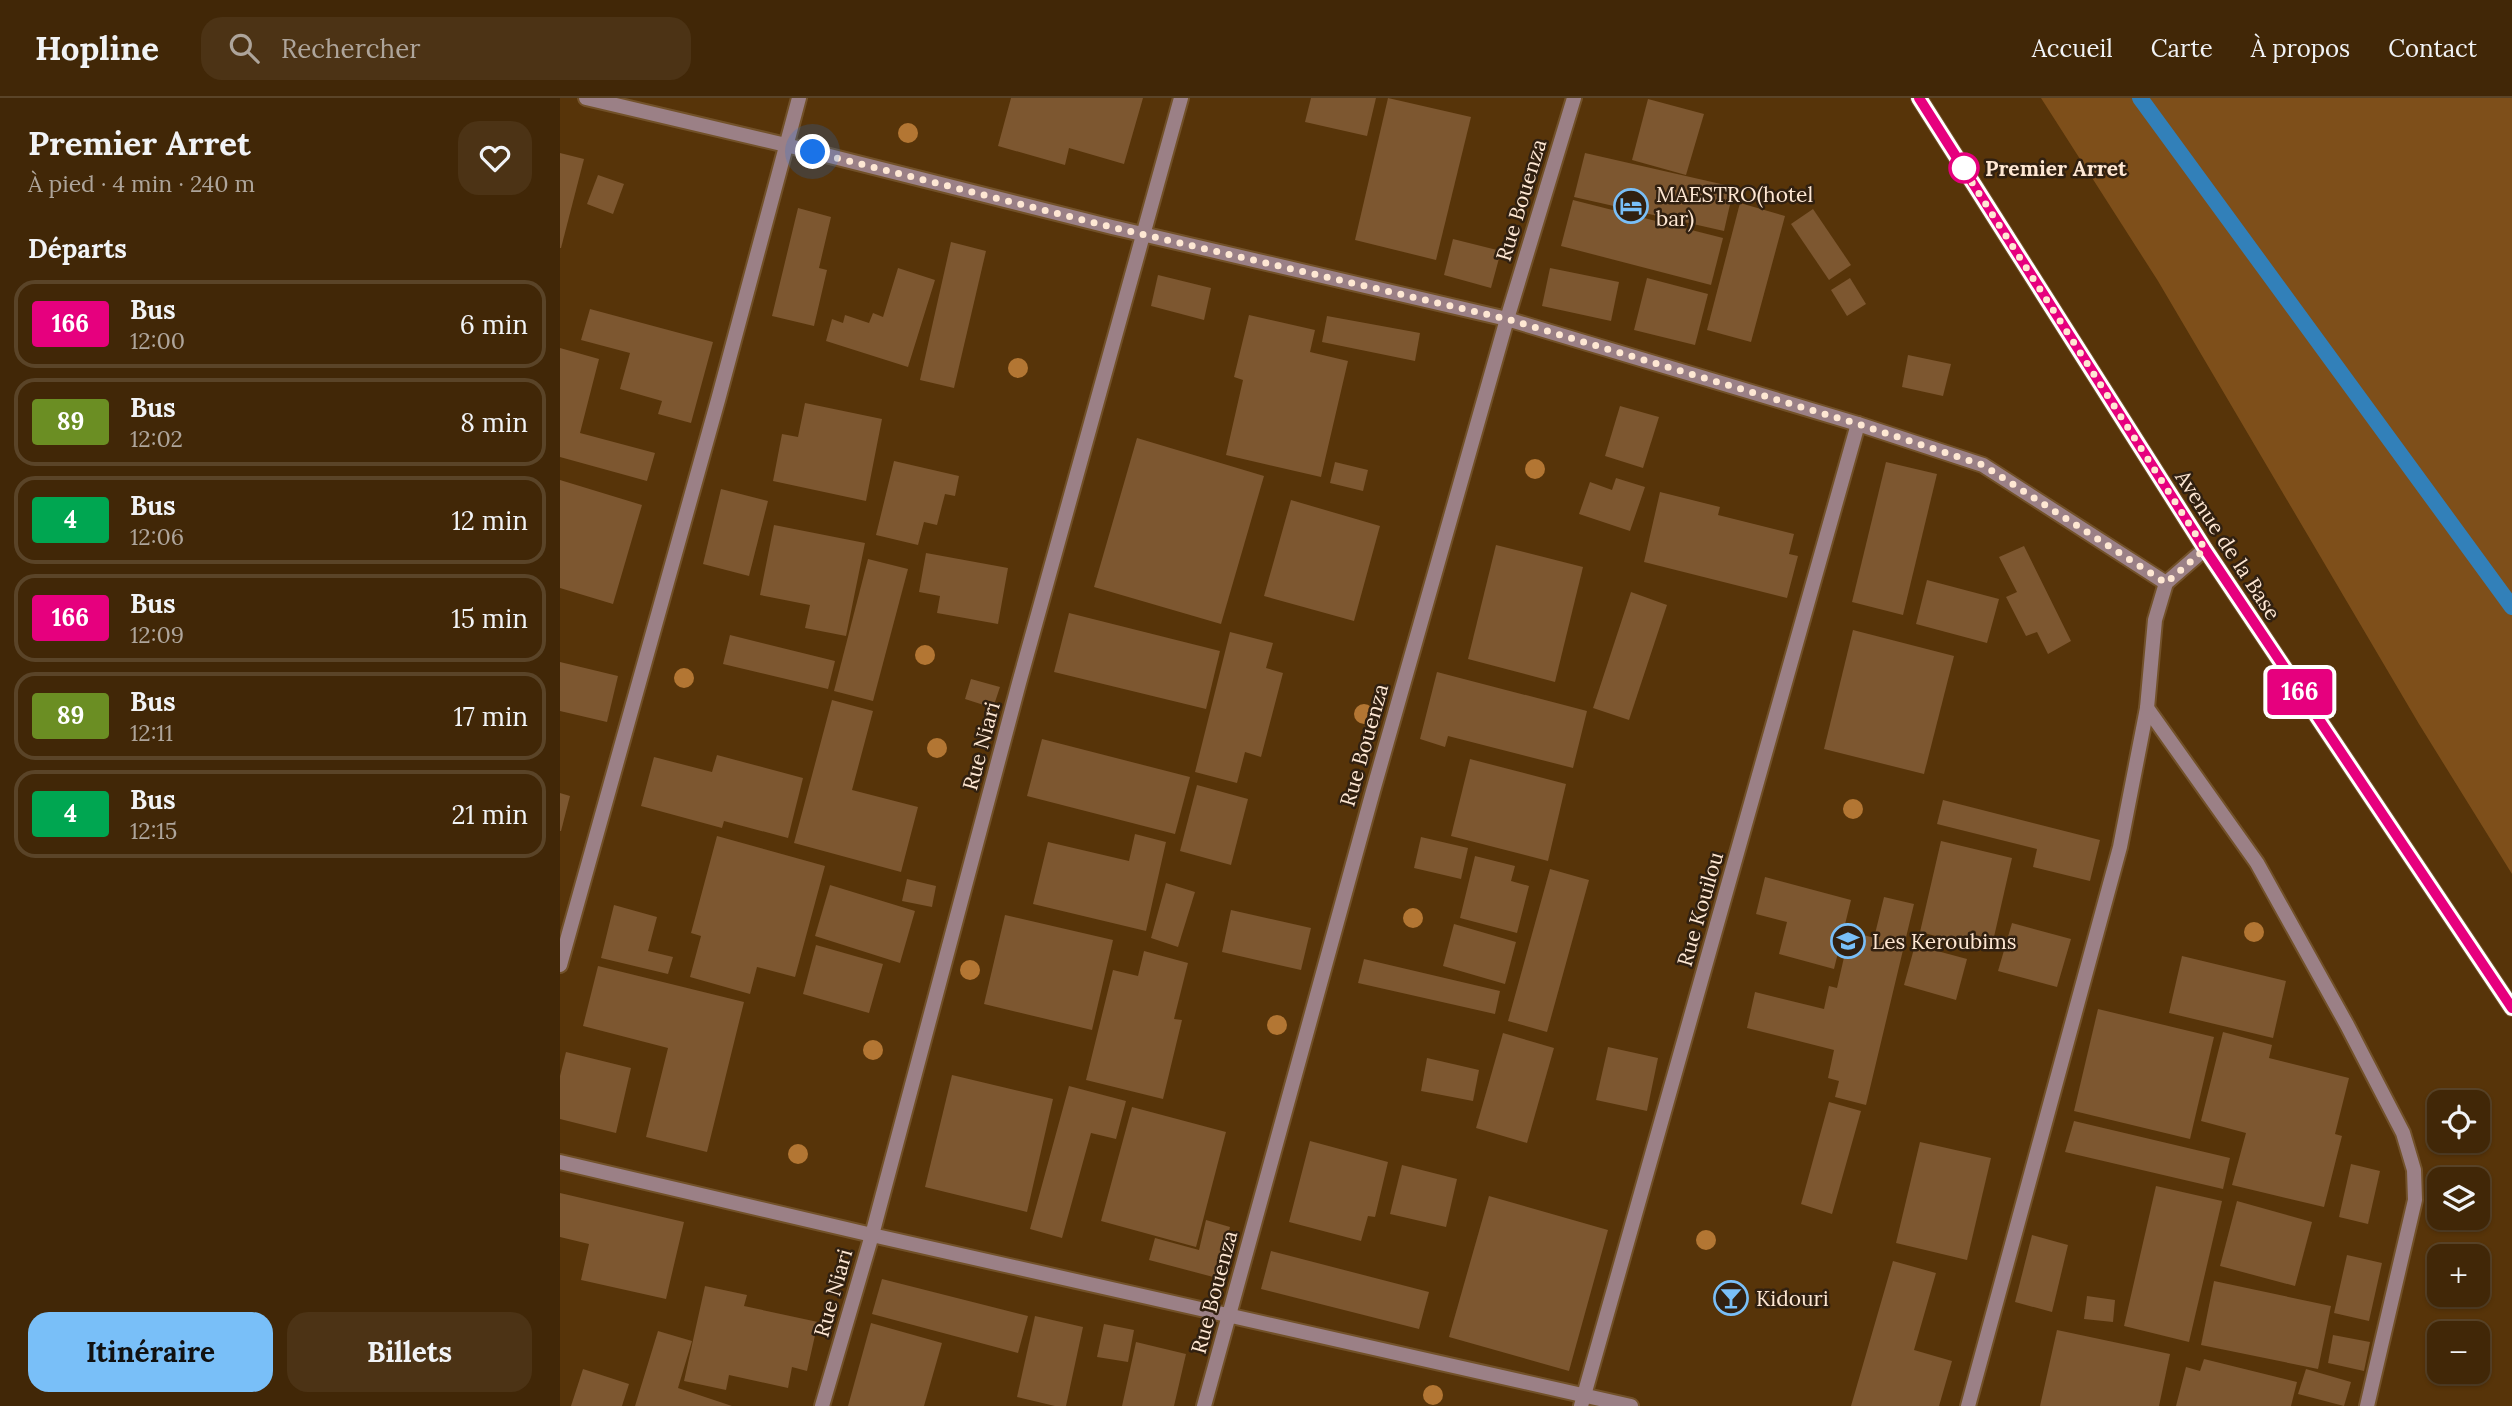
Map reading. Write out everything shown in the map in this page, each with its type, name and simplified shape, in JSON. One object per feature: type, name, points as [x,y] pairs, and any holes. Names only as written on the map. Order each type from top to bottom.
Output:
[{"type":"main road","name":"Avenue de la Base","points":[[1919,98],[2205,549],[2512,1008]]},
{"type":"street","points":[[586,98],[1143,234],[1507,319],[1858,424],[1983,465],[2166,583]]},
{"type":"street","points":[[560,965],[718,400],[799,98]]},
{"type":"street","name":"Rue Niari","points":[[822,1406],[872,1235],[1019,683],[1181,98]]},
{"type":"street","name":"Rue Bouenza","points":[[1204,1406],[1373,791],[1507,319],[1574,98]]},
{"type":"street","name":"Rue Kouilou","points":[[1582,1401],[1858,424]]},
{"type":"street","points":[[1968,1406],[2120,847],[2147,709],[2155,620],[2166,583],[2205,549]]},
{"type":"street","points":[[2147,709],[2257,863],[2347,1025],[2403,1133],[2414,1170],[2415,1200],[2367,1406]]},
{"type":"street","points":[[560,1162],[1229,1314],[1582,1401],[1631,1406]]},
{"type":"shaded area","points":[[2041,98],[2512,98],[2512,874],[2419,724],[2158,281]]},
{"type":"building","points":[[1011,98],[1143,98],[1124,164],[1069,148],[1065,165],[998,146]]},
{"type":"building","points":[[1311,98],[1376,98],[1367,136],[1305,122]]},
{"type":"building","points":[[1388,98],[1471,117],[1436,260],[1355,240]]},
{"type":"building","points":[[1648,99],[1704,114],[1686,175],[1632,160]]},
{"type":"building","points":[[560,153],[584,159],[561,248],[560,248]]},
{"type":"building","points":[[1585,153],[1734,187],[1724,231],[1574,197]]},
{"type":"building","points":[[598,175],[624,184],[613,214],[587,204]]},
{"type":"building","points":[[1573,200],[1723,238],[1711,285],[1561,246]]},
{"type":"building","points":[[1740,203],[1785,216],[1751,342],[1707,330]]},
{"type":"building","points":[[798,208],[831,217],[819,268],[827,270],[814,326],[772,316]]},
{"type":"building","points":[[1813,209],[1851,265],[1829,280],[1791,224]]},
{"type":"building","points":[[1453,239],[1501,251],[1491,288],[1444,275]]},
{"type":"building","points":[[951,242],[986,251],[954,388],[920,380]]},
{"type":"building","points":[[898,268],[935,280],[908,367],[826,341],[832,319],[843,323],[845,315],[869,323],[873,313],[883,317]]},
{"type":"building","points":[[1550,268],[1619,282],[1611,321],[1542,306]]},
{"type":"building","points":[[1158,275],[1211,288],[1204,320],[1151,306]]},
{"type":"building","points":[[1647,278],[1708,294],[1695,345],[1634,330]]},
{"type":"building","points":[[1850,278],[1866,304],[1847,316],[1831,290]]},
{"type":"building","points":[[590,309],[713,342],[691,423],[658,414],[662,401],[620,389],[630,353],[581,340]]},
{"type":"building","points":[[1249,315],[1315,330],[1310,352],[1348,361],[1321,477],[1226,455],[1243,380],[1234,377]]},
{"type":"building","points":[[1327,316],[1420,333],[1415,361],[1322,342]]},
{"type":"building","points":[[560,348],[599,359],[580,433],[655,453],[647,481],[560,457]]},
{"type":"building","points":[[1908,355],[1951,364],[1943,396],[1902,387]]},
{"type":"building","points":[[805,403],[882,419],[866,501],[773,481],[782,434],[798,437]]},
{"type":"building","points":[[1620,406],[1659,417],[1643,468],[1605,456]]},
{"type":"building","points":[[1137,438],[1264,476],[1221,624],[1094,587]]},
{"type":"building","points":[[894,461],[959,476],[955,496],[945,494],[937,525],[924,522],[918,545],[876,535]]},
{"type":"building","points":[[1335,462],[1368,470],[1363,491],[1330,483]]},
{"type":"building","points":[[1886,462],[1937,474],[1903,615],[1852,602]]},
{"type":"building","points":[[1616,478],[1645,487],[1630,531],[1579,514],[1590,482],[1612,490]]},
{"type":"building","points":[[560,480],[642,505],[613,604],[560,588]]},
{"type":"building","points":[[721,489],[768,501],[749,576],[703,564]]},
{"type":"building","points":[[1660,492],[1720,507],[1718,515],[1794,534],[1789,554],[1798,556],[1787,598],[1644,562]]},
{"type":"building","points":[[1291,500],[1380,526],[1354,621],[1264,596]]},
{"type":"building","points":[[774,525],[865,543],[846,636],[805,628],[810,605],[760,595]]},
{"type":"building","points":[[1496,545],[1583,567],[1555,682],[1468,659]]},
{"type":"building","points":[[2024,546],[2071,641],[2048,654],[2037,632],[2026,636],[2006,597],[2017,592],[1999,557]]},
{"type":"building","points":[[926,553],[1008,568],[998,624],[937,613],[940,596],[919,592]]},
{"type":"building","points":[[868,559],[908,569],[873,701],[834,691]]},
{"type":"building","points":[[1927,580],[1999,599],[1987,643],[1916,624]]},
{"type":"building","points":[[1631,592],[1667,605],[1629,720],[1593,708]]},
{"type":"building","points":[[1069,613],[1220,651],[1206,709],[1054,672]]},
{"type":"building","points":[[1853,630],[1954,656],[1924,774],[1824,749]]},
{"type":"building","points":[[1230,632],[1273,643],[1266,668],[1283,673],[1261,757],[1245,752],[1237,783],[1195,772]]},
{"type":"building","points":[[730,635],[835,661],[828,689],[723,664]]},
{"type":"building","points":[[560,662],[618,676],[607,722],[560,711]]},
{"type":"building","points":[[1437,672],[1587,711],[1573,768],[1448,736],[1445,747],[1420,739]]},
{"type":"building","points":[[971,679],[1000,687],[993,708],[965,699]]},
{"type":"building","points":[[832,700],[873,711],[852,790],[918,807],[901,872],[794,843]]},
{"type":"building","points":[[1042,739],[1190,777],[1175,834],[1027,796]]},
{"type":"building","points":[[717,755],[803,778],[788,838],[724,821],[722,828],[641,806],[654,757],[712,772]]},
{"type":"building","points":[[1470,759],[1566,784],[1548,861],[1451,836]]},
{"type":"building","points":[[1197,785],[1248,799],[1231,865],[1180,851]]},
{"type":"building","points":[[560,793],[570,796],[561,831],[560,831]]},
{"type":"building","points":[[1943,800],[2100,840],[2090,881],[2033,867],[2037,849],[1937,824]]},
{"type":"building","points":[[1135,834],[1166,842],[1146,931],[1033,904],[1048,842],[1129,861]]},
{"type":"building","points":[[717,836],[825,866],[795,977],[757,967],[750,994],[690,977],[701,936],[691,933]]},
{"type":"building","points":[[1421,837],[1468,848],[1461,879],[1414,868]]},
{"type":"building","points":[[1941,841],[2012,858],[1991,950],[1920,932]]},
{"type":"building","points":[[1475,856],[1515,866],[1511,881],[1529,886],[1517,933],[1460,918]]},
{"type":"building","points":[[1550,869],[1589,880],[1547,1032],[1508,1021]]},
{"type":"building","points":[[1765,877],[1851,900],[1834,969],[1779,954],[1787,922],[1756,914]]},
{"type":"building","points":[[907,879],[936,886],[932,907],[902,901]]},
{"type":"building","points":[[1166,883],[1195,892],[1178,947],[1151,938]]},
{"type":"building","points":[[830,885],[915,911],[900,963],[815,936]]},
{"type":"building","points":[[1884,897],[1914,904],[1866,1105],[1835,1097],[1839,1081],[1828,1078],[1834,1050],[1747,1028],[1755,992],[1824,1009],[1829,986],[1837,988],[1850,931],[1874,938]]},
{"type":"building","points":[[614,905],[657,917],[648,951],[673,957],[668,974],[601,958]]},
{"type":"building","points":[[1231,910],[1311,928],[1301,970],[1222,952]]},
{"type":"building","points":[[1005,915],[1113,940],[1092,1030],[984,1004]]},
{"type":"building","points":[[2012,923],[2071,939],[2057,987],[1998,971]]},
{"type":"building","points":[[1454,924],[1516,942],[1505,984],[1443,966]]},
{"type":"building","points":[[816,945],[883,964],[869,1013],[803,994]]},
{"type":"building","points":[[1915,945],[1967,959],[1956,1000],[1904,985]]},
{"type":"building","points":[[1144,951],[1188,963],[1174,1019],[1182,1020],[1163,1099],[1086,1080],[1113,970],[1138,976]]},
{"type":"building","points":[[2182,956],[2286,981],[2273,1038],[2169,1013]]},
{"type":"building","points":[[1364,959],[1500,991],[1495,1014],[1358,983]]},
{"type":"building","points":[[598,966],[744,1002],[707,1152],[646,1137],[668,1048],[583,1026]]},
{"type":"building","points":[[2098,1009],[2214,1037],[2190,1139],[2074,1111]]},
{"type":"building","points":[[2223,1032],[2272,1045],[2269,1058],[2349,1078],[2335,1134],[2342,1136],[2324,1207],[2232,1185],[2246,1133],[2201,1121]]},
{"type":"building","points":[[1503,1033],[1554,1048],[1527,1143],[1476,1128]]},
{"type":"building","points":[[1608,1047],[1658,1058],[1647,1111],[1596,1100]]},
{"type":"building","points":[[566,1052],[631,1068],[616,1133],[560,1119],[560,1076]]},
{"type":"building","points":[[1427,1058],[1479,1070],[1473,1101],[1421,1091]]},
{"type":"building","points":[[952,1075],[1053,1099],[1027,1212],[925,1187]]},
{"type":"building","points":[[1069,1086],[1126,1101],[1116,1139],[1091,1133],[1062,1238],[1030,1229]]},
{"type":"building","points":[[1829,1102],[1861,1111],[1832,1214],[1801,1204]]},
{"type":"building","points":[[1132,1107],[1226,1132],[1196,1247],[1101,1221]]},
{"type":"building","points":[[2074,1121],[2230,1158],[2223,1189],[2065,1152]]},
{"type":"building","points":[[1310,1141],[1388,1162],[1375,1217],[1368,1216],[1361,1241],[1289,1222]]},
{"type":"building","points":[[1920,1142],[1991,1158],[1967,1260],[1896,1243]]},
{"type":"building","points":[[2351,1164],[2380,1171],[2368,1224],[2339,1217]]},
{"type":"building","points":[[1402,1165],[1457,1179],[1446,1227],[1390,1214]]},
{"type":"building","points":[[2156,1186],[2222,1201],[2189,1342],[2124,1326]]},
{"type":"building","points":[[560,1193],[684,1222],[666,1299],[581,1280],[589,1244],[560,1237]]},
{"type":"building","points":[[1489,1196],[1608,1230],[1569,1371],[1449,1337]]},
{"type":"building","points":[[2237,1201],[2312,1222],[2295,1286],[2220,1266]]},
{"type":"building","points":[[1206,1220],[1230,1227],[1217,1278],[1149,1260],[1155,1238],[1199,1250]]},
{"type":"building","points":[[2032,1235],[2068,1245],[2052,1312],[2015,1302]]},
{"type":"building","points":[[1271,1251],[1429,1292],[1419,1329],[1261,1289]]},
{"type":"building","points":[[2347,1255],[2382,1263],[2369,1321],[2334,1313]]},
{"type":"building","points":[[1893,1261],[1936,1273],[1914,1350],[1952,1361],[1939,1406],[1851,1406]]},
{"type":"building","points":[[882,1279],[1028,1316],[1018,1353],[872,1314]]},
{"type":"building","points":[[2214,1281],[2331,1306],[2318,1369],[2201,1345]]},
{"type":"building","points":[[705,1286],[747,1295],[744,1306],[818,1322],[807,1371],[792,1367],[788,1388],[729,1375],[726,1390],[684,1381]]},
{"type":"building","points":[[2087,1296],[2115,1300],[2113,1322],[2084,1319]]},
{"type":"building","points":[[1035,1316],[1083,1327],[1066,1406],[1017,1397]]},
{"type":"building","points":[[871,1323],[942,1343],[924,1406],[848,1406]]},
{"type":"building","points":[[1104,1324],[1134,1330],[1128,1362],[1097,1357]]},
{"type":"building","points":[[2057,1330],[2170,1354],[2159,1406],[2040,1406]]},
{"type":"building","points":[[658,1331],[692,1341],[678,1388],[732,1406],[635,1406]]},
{"type":"building","points":[[2333,1335],[2370,1342],[2364,1371],[2328,1363]]},
{"type":"building","points":[[1136,1342],[1186,1354],[1174,1406],[1122,1406]]},
{"type":"building","points":[[2204,1359],[2297,1382],[2291,1406],[2176,1406],[2186,1367],[2200,1371]]},
{"type":"building","points":[[583,1369],[629,1384],[622,1406],[571,1406]]},
{"type":"building","points":[[2306,1369],[2351,1382],[2344,1406],[2298,1394]]},
{"type":"waterway","points":[[2140,98],[2512,607]]},
{"type":"bus line","name":"166","points":[[1919,98],[2205,549],[2512,1008]]},
{"type":"place","name":"Premier Arret","points":[[1964,168]]},
{"type":"place","name":"MAESTRO(hotel bar)","points":[[1631,206]]},
{"type":"place","name":"Les Keroubims","points":[[1848,941]]},
{"type":"place","name":"Kidouri","points":[[1731,1298]]},
{"type":"route","points":[[813,152],[1111,227],[1507,319],[1858,424],[1983,465],[2166,583],[2205,549],[1959,162],[1964,168]]}]
